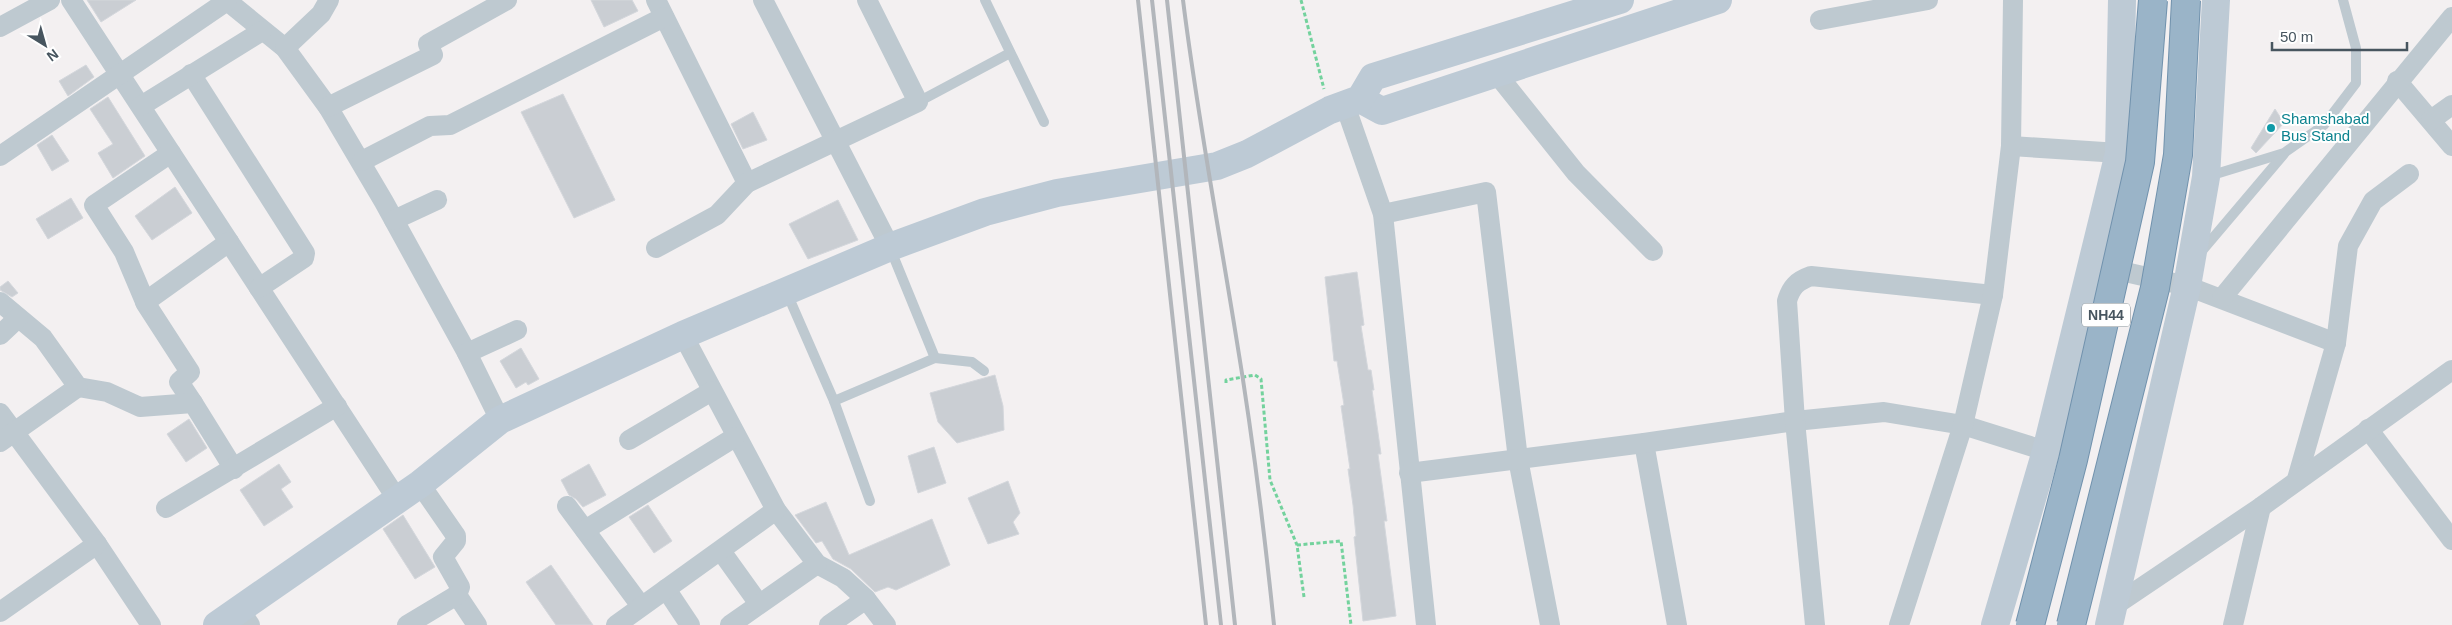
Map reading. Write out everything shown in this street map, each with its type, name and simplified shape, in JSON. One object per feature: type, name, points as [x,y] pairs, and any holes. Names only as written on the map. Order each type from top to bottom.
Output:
[{"type":"highway","name":"NH44","points":[[2030,625],[2073,460],[2140,162],[2153,0]]},
{"type":"highway","name":"NH44","points":[[2071,625],[2155,288],[2178,155],[2186,0]]},
{"type":"main road","points":[[217,625],[245,617],[397,499],[420,484],[500,420],[683,335],[890,247],[985,212],[1057,193],[1217,166],[1247,154],[1345,104],[1373,77],[1620,0]]},
{"type":"main road","points":[[1345,104],[1382,110],[1718,0]]},
{"type":"main road","points":[[1995,625],[2046,451],[2119,153],[2122,0]]},
{"type":"main road","points":[[2111,616],[2188,275],[2206,177],[2216,0]]},
{"type":"street","points":[[0,27],[50,0]]},
{"type":"street","points":[[70,0],[397,499]]},
{"type":"street","points":[[285,48],[321,14],[329,0]]},
{"type":"street","points":[[328,107],[433,55],[428,44],[507,0]]},
{"type":"street","points":[[764,0],[890,247]]},
{"type":"street","points":[[656,248],[717,215],[746,183],[918,102],[867,0]]},
{"type":"street","points":[[1820,20],[1870,5],[1928,0]]},
{"type":"street","points":[[1899,625],[1963,425],[1993,295],[2011,146],[2013,0]]},
{"type":"street","points":[[0,156],[226,1],[285,48],[328,107],[362,161],[467,353],[500,420]]},
{"type":"street","points":[[362,161],[430,126],[450,125],[660,8],[746,183]]},
{"type":"street","points":[[2222,298],[2452,17]]},
{"type":"street","points":[[140,106],[262,31]]},
{"type":"street","points":[[1496,73],[1576,173],[1653,251]]},
{"type":"street","points":[[190,74],[305,253],[304,258],[259,288]]},
{"type":"street","points":[[2398,81],[2452,146]]},
{"type":"street","points":[[1345,104],[1383,214],[1426,625]]},
{"type":"street","points":[[2432,120],[2452,105]]},
{"type":"street","points":[[2011,146],[2119,153]]},
{"type":"street","points":[[171,153],[94,205],[124,252],[145,302],[190,372],[179,382],[234,469]]},
{"type":"street","points":[[2297,479],[2336,343],[2348,246],[2373,201],[2409,174]]},
{"type":"street","points":[[1383,214],[1486,192],[1518,459],[1550,625]]},
{"type":"street","points":[[394,220],[437,200]]},
{"type":"street","points":[[145,302],[229,242]]},
{"type":"street","points":[[2092,265],[2188,275],[2222,298],[2336,343]]},
{"type":"street","points":[[1815,625],[1795,421],[1787,301],[1790,289],[1800,280],[1810,276],[1993,295]]},
{"type":"street","points":[[0,302],[42,338],[78,387],[107,392],[140,407],[193,403]]},
{"type":"street","points":[[0,335],[18,318]]},
{"type":"street","points":[[467,353],[517,330]]},
{"type":"street","points":[[683,335],[735,437],[776,510],[817,564],[843,578],[866,599],[886,625]]},
{"type":"street","points":[[2111,616],[2297,479],[2452,370]]},
{"type":"street","points":[[7,437],[78,387]]},
{"type":"street","points":[[629,440],[712,391]]},
{"type":"street","points":[[166,508],[337,406]]},
{"type":"street","points":[[1409,473],[1644,443],[1795,421],[1884,412],[1963,425],[2046,451]]},
{"type":"street","points":[[0,413],[7,437],[97,544],[150,625]]},
{"type":"street","points":[[2368,429],[2452,540]]},
{"type":"street","points":[[585,530],[735,437]]},
{"type":"street","points":[[1644,443],[1677,625]]},
{"type":"street","points":[[414,623],[457,595],[460,587],[443,556],[456,541],[456,536],[420,484]]},
{"type":"street","points":[[567,506],[641,606]]},
{"type":"street","points":[[2233,625],[2261,507]]},
{"type":"street","points":[[616,625],[776,510]]},
{"type":"street","points":[[0,612],[97,544]]},
{"type":"street","points":[[721,551],[754,596]]},
{"type":"street","points":[[730,625],[817,564]]},
{"type":"street","points":[[666,589],[690,625]]},
{"type":"street","points":[[457,595],[477,625]]},
{"type":"street","points":[[829,625],[866,599]]},
{"type":"lane","points":[[985,0],[1044,122]]},
{"type":"lane","points":[[2188,275],[2284,153],[2324,125],[2356,83],[2356,48],[2343,0]]},
{"type":"lane","points":[[918,102],[1010,53]]},
{"type":"lane","points":[[2206,177],[2284,153]]},
{"type":"lane","points":[[890,247],[935,358]]},
{"type":"lane","points":[[786,290],[834,401],[870,501]]},
{"type":"lane","points":[[834,401],[935,358],[972,362],[984,371]]},
{"type":"path","points":[[1301,0],[1345,104]]},
{"type":"path","points":[[1226,383],[1226,380],[1256,375],[1261,379],[1270,480],[1297,544],[1304,597]]},
{"type":"path","points":[[1297,544],[1341,540],[1351,625]]},
{"type":"building","points":[[87,0],[136,0],[101,22]]},
{"type":"building","points":[[591,0],[632,0],[638,11],[604,27]]},
{"type":"building","points":[[86,65],[94,77],[68,96],[59,81]]},
{"type":"building","points":[[563,94],[615,200],[574,218],[521,112]]},
{"type":"building","points":[[108,97],[145,156],[113,178],[98,153],[113,144],[90,109]]},
{"type":"building","name":"Shamshabad Bus Stand","points":[[2275,109],[2284,123],[2256,153],[2251,148]]},
{"type":"building","points":[[753,112],[767,140],[743,149],[731,124]]},
{"type":"building","points":[[52,135],[69,161],[52,171],[37,145]]},
{"type":"building","points":[[175,187],[192,213],[152,240],[135,216]]},
{"type":"building","points":[[71,198],[83,218],[48,239],[36,219]]},
{"type":"building","points":[[838,200],[858,240],[808,259],[789,224]]},
{"type":"building","points":[[1357,272],[1364,325],[1361,326],[1368,370],[1371,370],[1374,390],[1372,390],[1381,454],[1378,454],[1387,521],[1384,521],[1396,616],[1363,621],[1348,469],[1350,469],[1341,406],[1344,405],[1337,361],[1334,361],[1325,277]]},
{"type":"building","points":[[8,281],[18,293],[12,297],[0,290],[0,287]]},
{"type":"building","points":[[521,348],[539,379],[528,385],[526,382],[516,388],[500,361]]},
{"type":"building","points":[[995,375],[1003,406],[1004,430],[957,443],[938,422],[930,393]]},
{"type":"building","points":[[189,419],[207,448],[186,462],[167,434]]},
{"type":"building","points":[[934,447],[946,483],[918,493],[908,456]]},
{"type":"building","points":[[279,464],[291,482],[281,489],[293,507],[264,526],[240,490]]},
{"type":"building","points":[[589,464],[606,495],[583,507],[576,499],[569,495],[561,480]]},
{"type":"building","points":[[1008,481],[1020,513],[1013,522],[1019,534],[988,544],[968,498]]},
{"type":"building","points":[[826,502],[849,555],[932,519],[950,565],[896,590],[888,587],[875,592],[851,569],[833,559],[822,541],[816,543],[795,515]]},
{"type":"building","points":[[648,505],[672,541],[654,553],[629,517]]},
{"type":"building","points":[[403,515],[435,567],[415,579],[383,529]]},
{"type":"building","points":[[551,565],[593,625],[556,625],[526,582]]},
{"type":"railway","points":[[1138,0],[1206,625]]},
{"type":"railway","points":[[1152,0],[1221,625]]},
{"type":"railway","points":[[1167,0],[1235,625]]},
{"type":"railway","points":[[1183,0],[1201,126],[1247,408],[1262,516],[1274,625]]},
{"type":"place","name":"Shamshabad Bus Stand","points":[[2271,128]]}]
